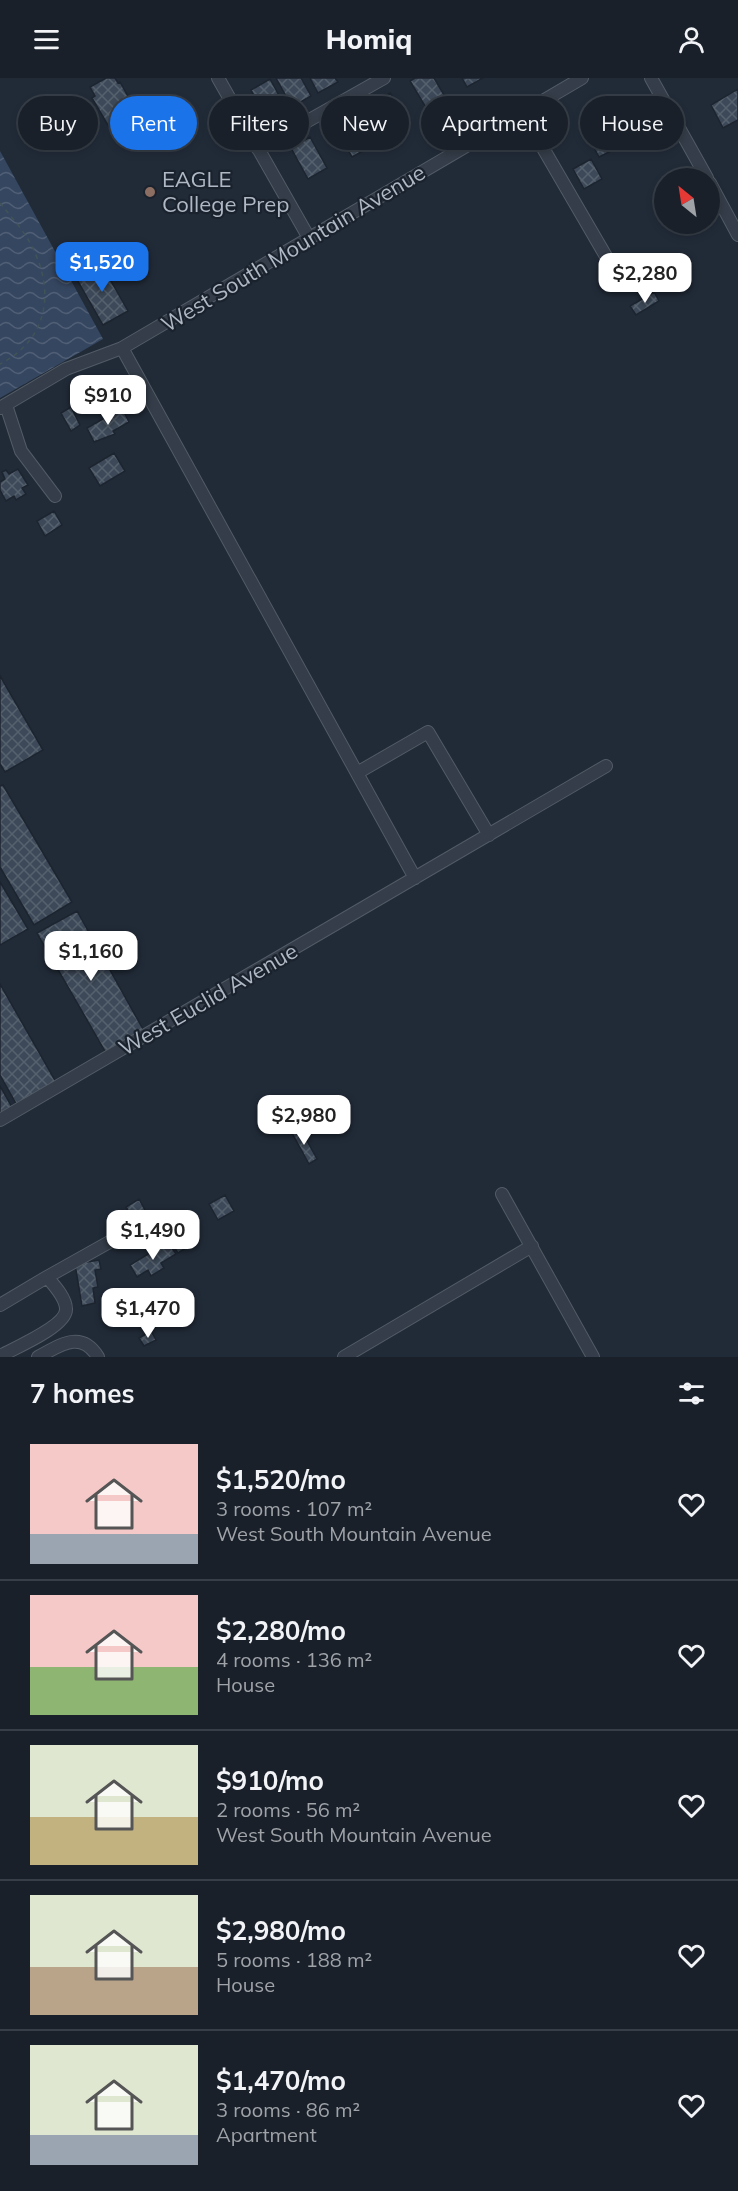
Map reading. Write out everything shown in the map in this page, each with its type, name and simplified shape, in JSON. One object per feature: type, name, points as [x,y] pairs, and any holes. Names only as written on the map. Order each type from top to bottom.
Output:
[{"type":"street","points":[[218,78],[228,96]]},
{"type":"street","points":[[309,120],[384,78]]},
{"type":"street","name":"West South Mountain Avenue","points":[[550,96],[582,78]]},
{"type":"street","points":[[651,78],[701,168]]},
{"type":"street","points":[[259,150],[309,238]]},
{"type":"street","name":"West South Mountain Avenue","points":[[3,406],[66,369],[122,348],[458,150]]},
{"type":"street","points":[[544,150],[618,277]]},
{"type":"street","points":[[720,202],[738,235]]},
{"type":"street","points":[[122,348],[415,878]]},
{"type":"street","points":[[3,406],[21,451],[55,496]]},
{"type":"street","points":[[357,773],[428,732],[489,835]]},
{"type":"street","name":"West Euclid Avenue","points":[[0,1120],[606,766]]},
{"type":"street","points":[[502,1194],[592,1357]]},
{"type":"street","points":[[0,1305],[145,1221]]},
{"type":"street","points":[[344,1357],[532,1246]]},
{"type":"street","points":[[0,1356],[57,1324],[65,1316],[67,1311],[65,1301],[47,1277]]},
{"type":"street","points":[[38,1357],[70,1341],[86,1343],[98,1357]]},
{"type":"path","points":[[0,203],[35,251],[45,279],[41,323],[32,339],[19,353],[0,364]]},
{"type":"water","points":[[0,151],[103,339],[0,398]]},
{"type":"building","points":[[106,78],[115,78],[128,96],[110,96],[110,129],[98,108],[98,96],[95,96],[90,87]]},
{"type":"building","points":[[276,78],[301,78],[311,96],[309,97],[286,96]]},
{"type":"building","points":[[310,78],[335,78],[338,82],[318,93]]},
{"type":"building","points":[[415,78],[434,78],[445,96],[421,96],[421,99],[410,81]]},
{"type":"building","points":[[462,78],[483,78],[467,87]]},
{"type":"building","points":[[270,79],[279,96],[254,96],[251,90]]},
{"type":"building","points":[[738,89],[738,120],[723,128],[711,105]]},
{"type":"building","points":[[309,138],[327,168],[308,179],[292,150],[309,150]]},
{"type":"building","points":[[348,150],[365,150],[352,157]]},
{"type":"building","points":[[595,150],[613,150],[599,157]]},
{"type":"building","points":[[591,159],[602,179],[584,189],[573,169]]},
{"type":"building","points":[[100,262],[106,273],[113,269],[118,277],[111,281],[128,311],[103,325],[75,276]]},
{"type":"building","points":[[654,292],[659,301],[636,315],[630,306]]},
{"type":"building","points":[[71,407],[80,425],[71,431],[61,413]]},
{"type":"building","points":[[122,408],[129,422],[113,431],[115,434],[94,442],[87,428]]},
{"type":"building","points":[[114,453],[125,471],[100,486],[89,468]]},
{"type":"building","points":[[18,469],[28,485],[22,488],[26,494],[16,500],[14,496],[6,501],[0,490],[0,482],[5,479],[2,472],[6,470],[9,474]]},
{"type":"building","points":[[54,511],[62,525],[45,536],[37,521]]},
{"type":"building","points":[[0,676],[43,750],[5,772],[0,764]]},
{"type":"building","points":[[3,785],[72,902],[34,925],[0,867],[0,786]]},
{"type":"building","points":[[0,882],[28,929],[0,945]]},
{"type":"building","points":[[77,911],[144,1031],[106,1053],[37,933]]},
{"type":"building","points":[[0,984],[57,1084],[18,1107],[0,1075]]},
{"type":"building","points":[[0,1086],[13,1109],[0,1117]]},
{"type":"building","points":[[300,1128],[317,1159],[309,1164],[292,1133]]},
{"type":"building","points":[[225,1195],[234,1211],[218,1220],[209,1204]]},
{"type":"building","points":[[139,1199],[146,1212],[133,1219],[126,1207]]},
{"type":"building","points":[[180,1221],[194,1243],[178,1253],[164,1230]]},
{"type":"building","points":[[168,1242],[176,1254],[161,1263],[164,1268],[151,1276],[148,1270],[137,1277],[130,1265]]},
{"type":"building","points":[[99,1260],[101,1269],[95,1270],[98,1287],[93,1288],[95,1303],[82,1306],[75,1264]]},
{"type":"building","points":[[151,1331],[156,1340],[144,1346],[139,1338]]},
{"type":"place","name":"EAGLE College Prep","points":[[150,192]]}]
